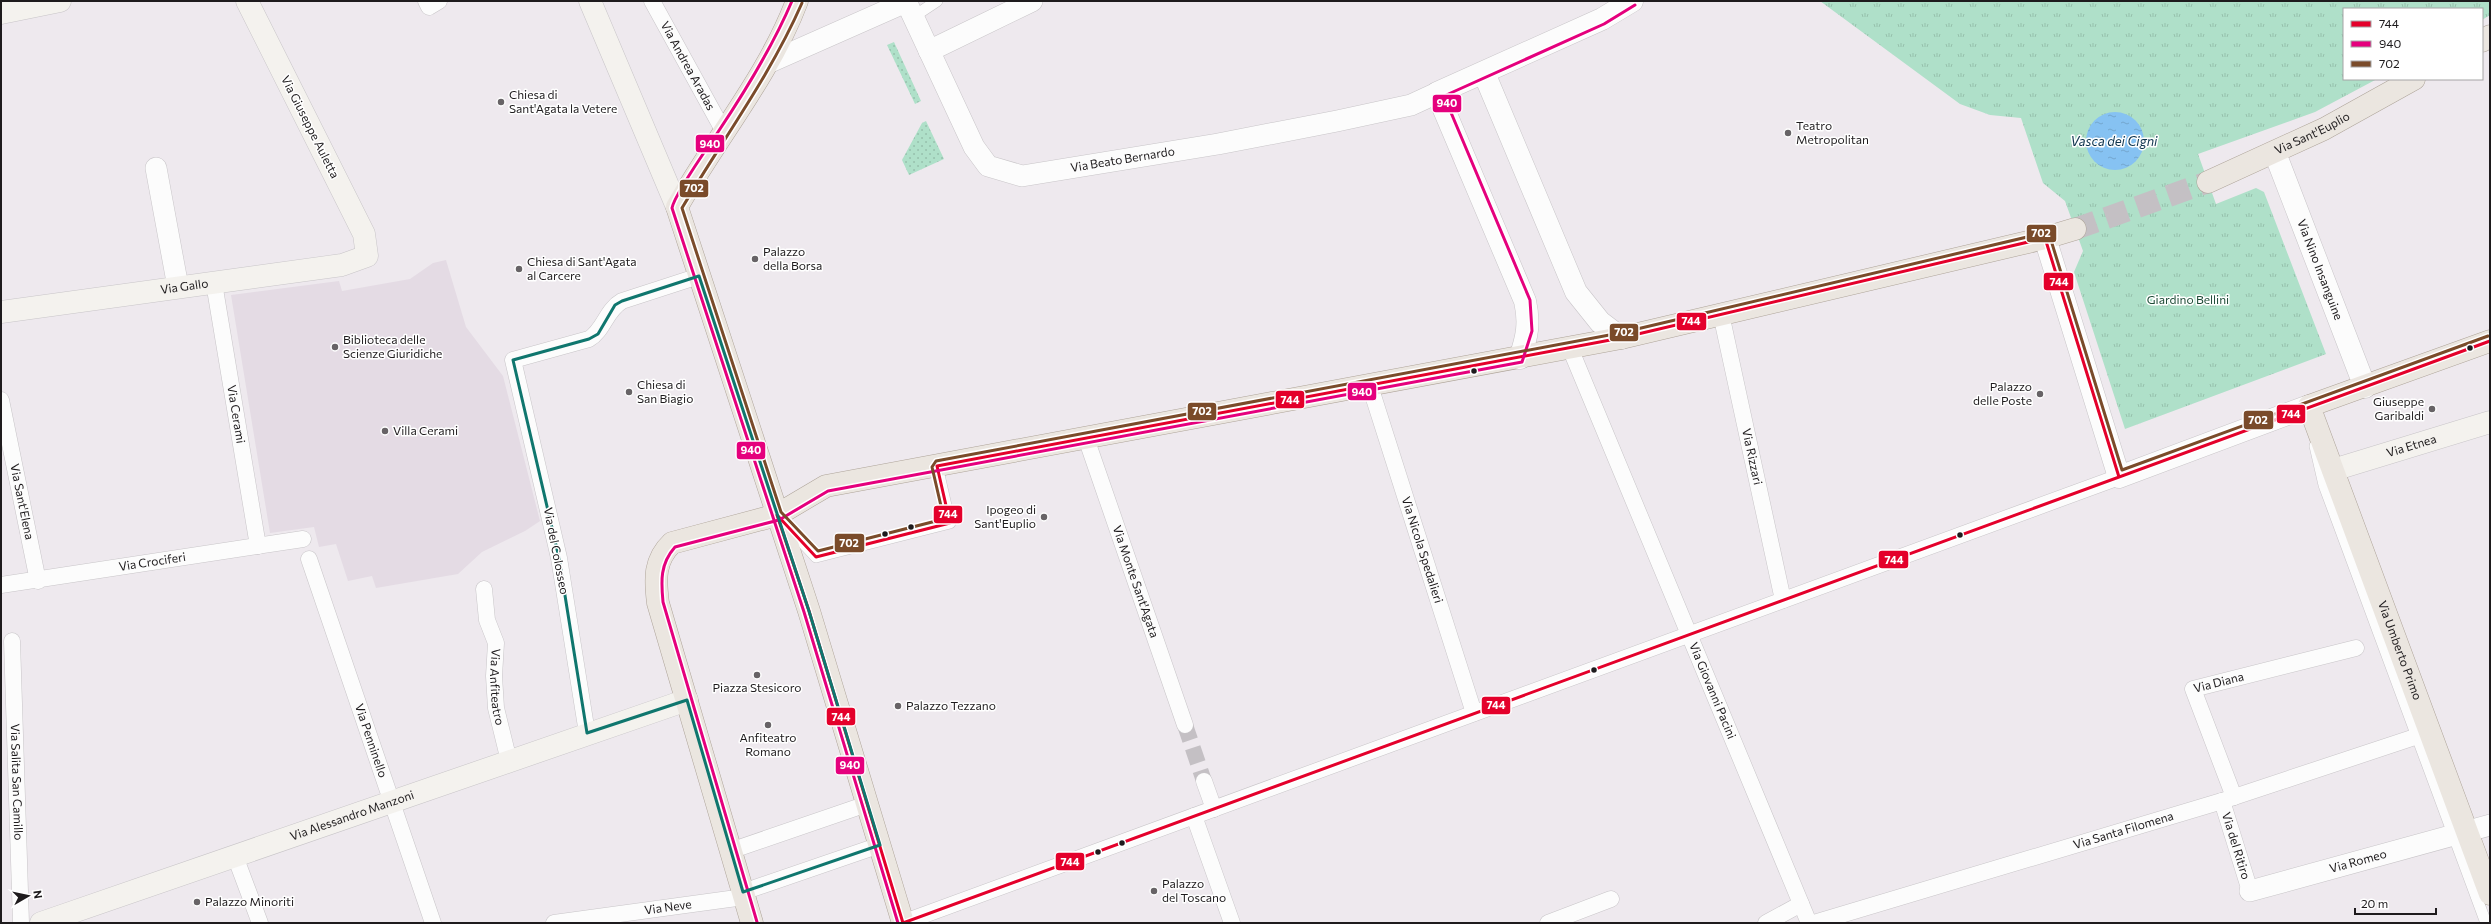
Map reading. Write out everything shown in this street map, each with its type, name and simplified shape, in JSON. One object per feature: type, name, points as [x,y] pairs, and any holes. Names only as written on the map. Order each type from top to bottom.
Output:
[{"type":"main road","points":[[1,13],[60,1]]},
{"type":"main road","name":"Via Giuseppe Auletta","points":[[247,1],[364,234],[367,256]]},
{"type":"main road","points":[[590,1],[677,207],[809,611],[903,923]]},
{"type":"main road","points":[[677,207],[723,130],[768,63],[786,31],[797,1]]},
{"type":"main road","name":"Via Sant'Euplio","points":[[2208,182],[2324,130],[2412,80]]},
{"type":"main road","points":[[752,923],[658,603],[656,567],[662,553],[672,543],[777,515],[826,486],[1370,386],[1621,338],[2045,238],[2075,229]]},
{"type":"main road","name":"Via Gallo","points":[[1,312],[342,264],[367,256]]},
{"type":"main road","points":[[2309,406],[2490,341]]},
{"type":"main road","name":"Via Umberto Primo","points":[[2309,406],[2333,470],[2424,735],[2460,833],[2490,894]]},
{"type":"main road","name":"Via Etnea","points":[[2333,470],[2490,422]]},
{"type":"main road","name":"Via Alessandro Manzoni","points":[[41,923],[687,700]]},
{"type":"street","points":[[426,1],[429,7],[439,1]]},
{"type":"street","name":"Via Andrea Aradas","points":[[652,1],[723,130]]},
{"type":"street","points":[[929,51],[1032,1]]},
{"type":"street","points":[[1520,358],[1528,336],[1529,318],[1525,302],[1437,93],[1511,61],[1602,18],[1632,1]]},
{"type":"street","points":[[768,63],[911,11]]},
{"type":"street","name":"Via Beato Bernardo","points":[[911,11],[974,148],[988,166],[1022,176],[1218,144],[1337,121],[1413,104],[1437,93]]},
{"type":"street","points":[[1484,73],[1576,292],[1600,322],[1621,338]]},
{"type":"street","name":"Via Nino Insanguine","points":[[2275,153],[2365,387]]},
{"type":"street","points":[[156,168],[178,287]]},
{"type":"street","points":[[2045,238],[2119,477]]},
{"type":"street","name":"Via del Colosseo","points":[[587,734],[559,558],[513,360],[589,339],[598,334],[615,305],[622,301],[699,276]]},
{"type":"street","name":"Via Cerami","points":[[214,283],[258,546]]},
{"type":"street","name":"Via Rizzari","points":[[1721,314],[1783,600]]},
{"type":"street","name":"Via Giovanni Pacini","points":[[1570,348],[1809,923]]},
{"type":"street","name":"Via Nicola Spedalieri","points":[[1370,386],[1474,713]]},
{"type":"street","name":"Via Sant'Elena","points":[[1,400],[38,581]]},
{"type":"street","points":[[903,923],[2309,406]]},
{"type":"street","name":"Via Monte Sant'Agata","points":[[1086,438],[1185,725]]},
{"type":"street","name":"Via Crociferi","points":[[1,585],[38,581],[303,539]]},
{"type":"street","name":"Via Penninello","points":[[309,559],[390,802],[433,923]]},
{"type":"street","name":"Via Anfiteatro","points":[[484,589],[487,620],[496,643],[494,676],[496,708],[509,761]]},
{"type":"street","name":"Via Salita San Camillo","points":[[12,641],[21,923]]},
{"type":"street","name":"Via Diana","points":[[2228,799],[2193,689],[2356,648]]},
{"type":"street","name":"Via Santa Filomena","points":[[1814,923],[2228,799],[2424,735]]},
{"type":"street","points":[[1204,781],[1214,809]]},
{"type":"street","name":"Via del Ritiro","points":[[2228,799],[2250,891]]},
{"type":"street","points":[[730,851],[867,804]]},
{"type":"street","points":[[1194,816],[1232,923]]},
{"type":"street","name":"Via Romeo","points":[[2250,891],[2490,825]]},
{"type":"street","name":"Via Neve","points":[[554,923],[711,901],[743,895],[880,845]]},
{"type":"street","points":[[235,856],[260,923]]},
{"type":"street","points":[[1548,923],[1612,899]]},
{"type":"street","points":[[1766,923],[1802,904]]},
{"type":"lane","points":[[911,11],[936,1]]},
{"type":"lane","points":[[2309,406],[2320,474],[2424,735]]},
{"type":"lane","points":[[777,515],[816,557],[950,523],[937,466]]},
{"type":"lane","points":[[2460,833],[2486,923]]},
{"type":"highlighted area","points":[[699,276],[809,611],[880,845],[743,892],[687,700],[587,733],[559,558],[513,360],[589,339],[598,334],[615,305],[622,301]]},
{"type":"shaded area","name":"Villa Cerami","points":[[446,260],[466,327],[503,376],[540,521],[525,531],[482,552],[458,574],[376,588],[372,576],[348,581],[336,544],[319,547],[314,527],[270,533],[231,295],[339,281],[342,291],[410,279],[433,263]]},
{"type":"green space","name":"Giardino Bellini","points":[[1820,1],[2490,1],[2490,15],[2483,19],[2483,8],[2343,8],[2343,80],[2375,80],[2315,112],[2198,154],[2216,204],[2256,188],[2264,192],[2326,354],[2125,429],[2074,272],[2083,251],[2065,201],[2043,183],[2021,118],[1990,115],[1960,104]]},
{"type":"green space","points":[[894,42],[921,101],[915,104],[887,45]]},
{"type":"green space","points":[[926,121],[944,159],[909,175],[902,160],[922,123]]},
{"type":"water","name":"Vasca dei Cigni","points":[[2109,112],[2121,112],[2136,120],[2144,135],[2144,147],[2136,162],[2121,170],[2109,170],[2094,162],[2086,147],[2086,135],[2094,120]]},
{"type":"tunnel","points":[[2075,229],[2208,182]]},
{"type":"tunnel","points":[[1185,725],[1204,781]]},
{"type":"transit line","name":"940","points":[[792,1],[758,68],[685,181],[674,201],[672,208],[804,612],[898,923]]},
{"type":"transit line","name":"702","points":[[802,3],[776,56],[761,82],[682,208],[781,512],[818,551],[944,519],[932,467],[936,461],[1620,333],[2044,233],[2050,237],[2122,470],[2488,336]]},
{"type":"transit line","name":"940","points":[[757,922],[663,602],[662,580],[664,566],[670,553],[675,547],[779,520],[828,491],[1522,362],[1532,331],[1530,300],[1444,96],[1604,24],[1635,5]]},
{"type":"transit line","name":"744","points":[[777,515],[816,557],[950,523],[937,466],[1621,338],[2045,238],[2119,477]]},
{"type":"transit line","name":"744","points":[[777,515],[809,611],[903,923],[2490,341]]},
{"type":"place","name":"Chiesa di Sant'Agata la Vetere","points":[[501,102]]},
{"type":"place","name":"Teatro Metropolitan","points":[[1788,133]]},
{"type":"place","name":"Palazzo della Borsa","points":[[755,259]]},
{"type":"place","name":"Chiesa di Sant'Agata al Carcere","points":[[519,269]]},
{"type":"place","name":"Biblioteca delle Scienze Giuridiche","points":[[335,347]]},
{"type":"place","name":"Chiesa di San Biagio","points":[[629,392]]},
{"type":"place","name":"Palazzo delle Poste","points":[[2040,394]]},
{"type":"place","name":"Giuseppe Garibaldi","points":[[2432,409]]},
{"type":"place","name":"Villa Cerami","points":[[385,431]]},
{"type":"place","name":"Ipogeo di Sant'Euplio","points":[[1044,517]]},
{"type":"place","name":"Piazza Stesicoro","points":[[757,675]]},
{"type":"place","name":"Palazzo Tezzano","points":[[898,706]]},
{"type":"place","name":"Anfiteatro Romano","points":[[768,725]]},
{"type":"place","name":"Palazzo del Toscano","points":[[1154,891]]},
{"type":"place","name":"Palazzo Minoriti","points":[[197,902]]}]
